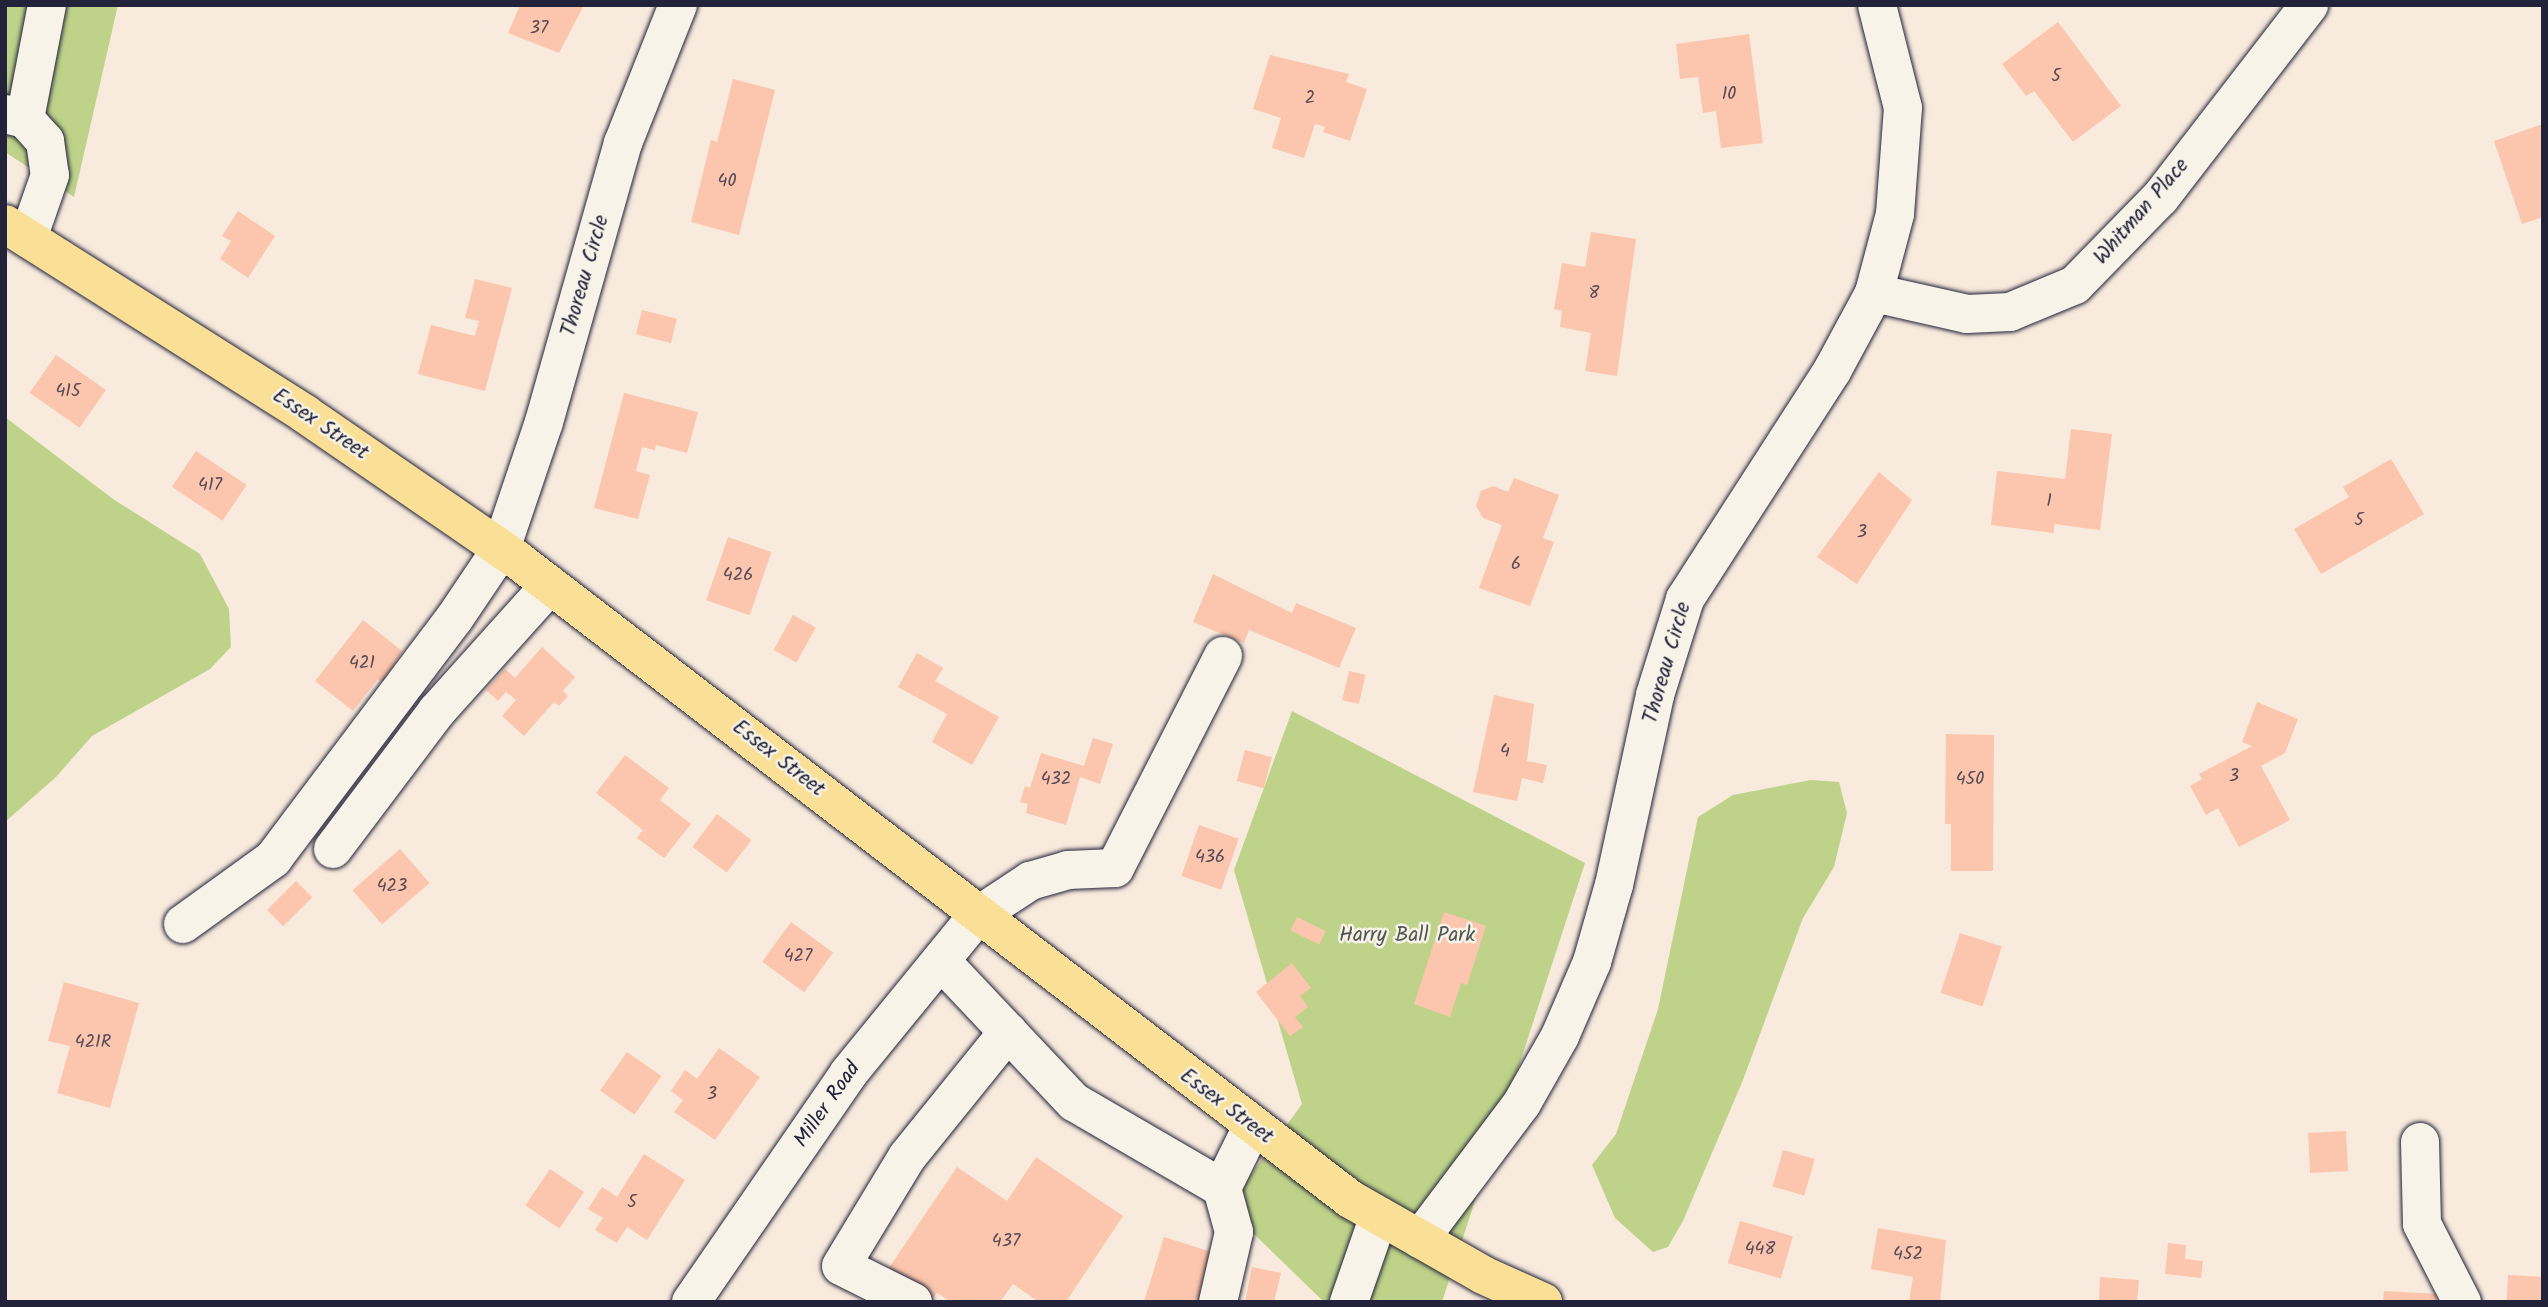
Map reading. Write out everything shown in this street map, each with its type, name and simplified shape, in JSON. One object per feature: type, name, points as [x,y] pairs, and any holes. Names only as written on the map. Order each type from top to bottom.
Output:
[{"type":"main road","name":"Essex Street","points":[[17,231],[305,414],[501,549],[1252,1127],[1379,1216],[1544,1302]]},
{"type":"street","points":[[17,231],[50,175],[45,141],[15,117],[47,5]]},
{"type":"street","name":"Thoreau Circle","points":[[183,924],[273,859],[454,619],[501,549],[544,422],[623,143],[678,5]]},
{"type":"street","name":"Thoreau Circle","points":[[1420,1239],[1521,1103],[1560,1036],[1592,962],[1614,885],[1656,695],[1685,600],[1832,371],[1874,293],[1895,214],[1903,108],[1877,5]]},
{"type":"street","name":"Whitman Place","points":[[1874,293],[1967,314],[2010,312],[2075,285],[2160,198],[2309,5]]},
{"type":"street","points":[[333,849],[437,711],[550,585]]},
{"type":"street","name":"Miller Road","points":[[691,1302],[848,1074],[977,916],[1030,881],[1068,870],[1115,868],[1223,656]]},
{"type":"street","points":[[941,961],[1074,1102],[1222,1188]]},
{"type":"street","points":[[913,1302],[841,1266],[907,1157],[1008,1032]]},
{"type":"street","points":[[1219,1302],[1234,1232],[1222,1188],[1252,1127]]},
{"type":"street","points":[[2420,1142],[2422,1224],[2462,1302]]},
{"type":"street","points":[[1349,1302],[1379,1216]]},
{"type":"green space","points":[[5,5],[118,5],[74,197],[5,152]]},
{"type":"green space","points":[[5,417],[113,499],[200,554],[229,609],[231,647],[210,669],[92,736],[56,777],[5,822]]},
{"type":"green space","name":"Harry Ball Park","points":[[1292,711],[1585,863],[1442,1302],[1324,1302],[1227,1208],[1302,1104],[1234,870]]},
{"type":"green space","points":[[1811,780],[1839,782],[1847,813],[1834,867],[1803,918],[1743,1080],[1683,1221],[1668,1247],[1653,1252],[1615,1218],[1592,1165],[1616,1134],[1658,1009],[1698,817],[1733,795]]},
{"type":"building","points":[[520,5],[584,5],[559,53],[508,33]]},
{"type":"building","points":[[2058,22],[2121,106],[2073,142],[2034,91],[2026,96],[2002,64]]},
{"type":"building","points":[[1749,34],[1763,143],[1721,148],[1716,111],[1703,113],[1698,77],[1680,79],[1676,44]]},
{"type":"building","points":[[1270,55],[1349,74],[1346,82],[1367,89],[1350,141],[1323,132],[1325,127],[1315,124],[1304,158],[1272,148],[1281,118],[1253,109]]},
{"type":"building","points":[[733,79],[775,90],[739,235],[691,222],[711,140],[717,142]]},
{"type":"building","points":[[2543,124],[2543,217],[2522,224],[2494,141]]},
{"type":"building","points":[[238,211],[275,236],[248,278],[220,259],[231,241],[222,236]]},
{"type":"building","points":[[1591,232],[1636,239],[1617,376],[1585,371],[1591,333],[1560,327],[1562,311],[1554,309],[1562,263],[1585,267]]},
{"type":"building","points":[[475,279],[512,288],[485,391],[418,374],[431,325],[475,336],[479,321],[465,318]]},
{"type":"building","points":[[642,310],[677,319],[671,343],[636,334]]},
{"type":"building","points":[[56,355],[106,390],[80,428],[30,393]]},
{"type":"building","points":[[624,393],[698,412],[687,453],[656,445],[655,450],[642,447],[636,471],[650,475],[638,519],[594,508]]},
{"type":"building","points":[[2071,429],[2112,434],[2100,530],[2054,524],[2054,533],[1991,525],[1997,471],[2065,479]]},
{"type":"building","points":[[196,451],[247,485],[223,521],[172,487]]},
{"type":"building","points":[[2391,459],[2424,514],[2321,574],[2294,529],[2349,497],[2343,487]]},
{"type":"building","points":[[1879,472],[1912,500],[1857,584],[1817,557]]},
{"type":"building","points":[[1514,478],[1559,495],[1543,538],[1554,542],[1530,606],[1479,588],[1502,525],[1483,518],[1476,506],[1481,491],[1493,486],[1508,492]]},
{"type":"building","points":[[728,537],[771,552],[750,615],[706,600]]},
{"type":"building","points":[[1213,574],[1292,613],[1296,603],[1356,628],[1339,668],[1249,630],[1244,643],[1193,622]]},
{"type":"building","points":[[793,615],[816,628],[796,663],[774,650]]},
{"type":"building","points":[[363,620],[402,651],[383,684],[378,679],[353,711],[315,681]]},
{"type":"building","points":[[542,647],[575,677],[563,691],[568,696],[559,706],[554,702],[524,736],[502,716],[516,700],[506,692],[498,701],[486,690],[505,669],[515,678]]},
{"type":"building","points":[[917,653],[943,668],[935,681],[999,717],[972,765],[932,742],[947,714],[898,687]]},
{"type":"building","points":[[1349,671],[1366,675],[1359,704],[1342,700]]},
{"type":"building","points":[[1494,695],[1534,704],[1527,761],[1547,765],[1543,783],[1522,778],[1517,801],[1473,792]]},
{"type":"building","points":[[2257,702],[2298,719],[2285,753],[2261,766],[2290,820],[2239,847],[2218,808],[2206,815],[2190,786],[2202,779],[2199,774],[2252,746],[2242,742]]},
{"type":"building","points":[[1946,734],[1994,735],[1993,871],[1951,871],[1951,824],[1945,824]]},
{"type":"building","points":[[1093,738],[1113,744],[1100,784],[1080,777],[1066,825],[1026,813],[1028,804],[1020,802],[1025,786],[1030,788],[1041,753],[1084,766]]},
{"type":"building","points":[[1245,750],[1272,757],[1264,788],[1237,781]]},
{"type":"building","points":[[625,755],[669,788],[660,800],[691,824],[664,858],[637,838],[643,830],[596,793]]},
{"type":"building","points":[[717,814],[751,840],[727,873],[692,847]]},
{"type":"building","points":[[1199,825],[1239,839],[1221,890],[1181,876]]},
{"type":"building","points":[[400,849],[430,883],[382,924],[352,890]]},
{"type":"building","points":[[296,881],[312,897],[283,926],[267,910]]},
{"type":"building","points":[[1444,912],[1486,926],[1467,985],[1461,983],[1450,1017],[1414,1004]]},
{"type":"building","points":[[1297,917],[1326,931],[1319,945],[1290,930]]},
{"type":"building","points":[[791,922],[833,953],[804,992],[762,962]]},
{"type":"building","points":[[1960,933],[2002,947],[1982,1007],[1941,993]]},
{"type":"building","points":[[1292,963],[1311,988],[1300,996],[1308,1007],[1295,1017],[1303,1027],[1290,1036],[1256,992]]},
{"type":"building","points":[[64,982],[139,1003],[110,1108],[57,1093],[70,1046],[48,1041]]},
{"type":"building","points":[[719,1048],[760,1077],[715,1140],[674,1112],[683,1100],[671,1091],[685,1070],[697,1079]]},
{"type":"building","points":[[627,1052],[661,1076],[634,1115],[600,1091]]},
{"type":"building","points":[[2346,1131],[2348,1171],[2310,1173],[2308,1133]]},
{"type":"building","points":[[1783,1150],[1815,1159],[1804,1196],[1773,1187]]},
{"type":"building","points":[[644,1154],[685,1180],[647,1240],[627,1227],[617,1243],[595,1230],[603,1218],[588,1209],[602,1187],[617,1197]]},
{"type":"building","points":[[1036,1157],[1123,1216],[1066,1302],[1039,1302],[1013,1284],[1000,1302],[951,1302],[937,1293],[933,1298],[889,1268],[957,1167],[1007,1201]]},
{"type":"building","points":[[550,1169],[584,1192],[559,1228],[525,1205]]},
{"type":"building","points":[[1740,1221],[1793,1236],[1781,1278],[1728,1263]]},
{"type":"building","points":[[1878,1228],[1946,1240],[1940,1302],[1909,1302],[1913,1277],[1871,1269]]},
{"type":"building","points":[[1164,1237],[1215,1253],[1200,1302],[1144,1302]]},
{"type":"building","points":[[2168,1243],[2186,1245],[2185,1259],[2203,1261],[2201,1278],[2165,1274]]},
{"type":"building","points":[[1252,1267],[1281,1273],[1274,1302],[1245,1302]]},
{"type":"building","points":[[2508,1275],[2543,1277],[2542,1302],[2507,1302]]},
{"type":"building","points":[[2100,1277],[2139,1280],[2137,1302],[2099,1302]]},
{"type":"building","points":[[2384,1291],[2437,1294],[2436,1302],[2383,1302]]}]
